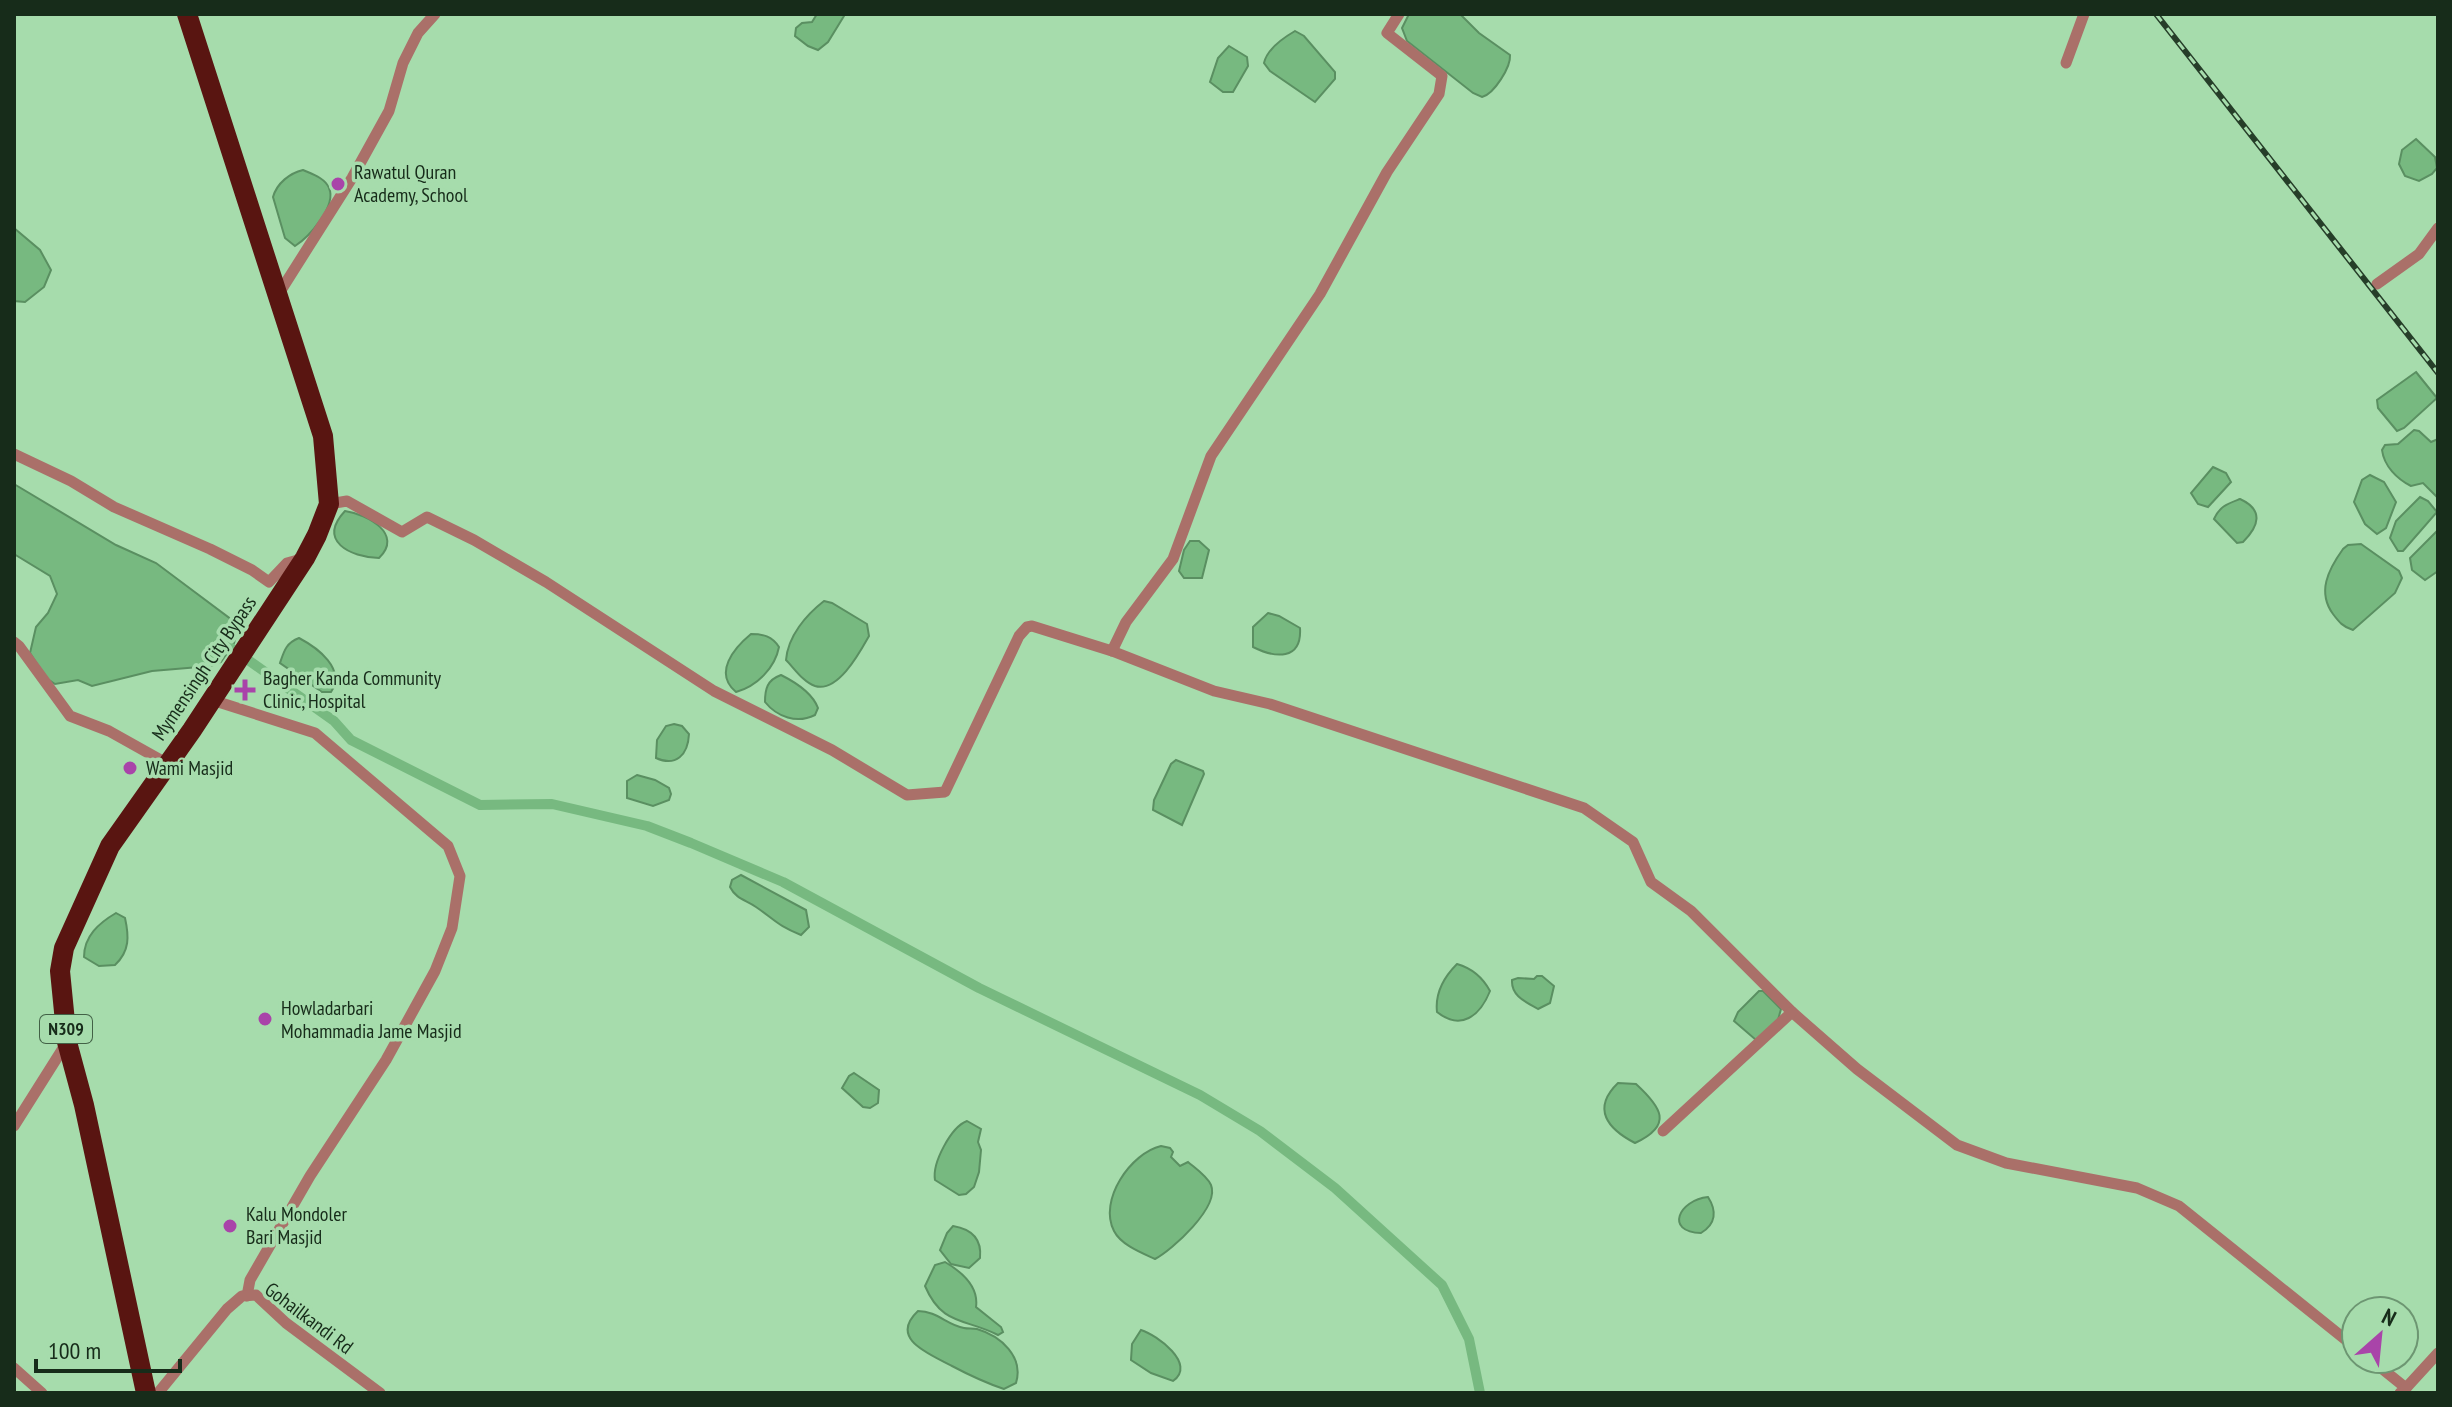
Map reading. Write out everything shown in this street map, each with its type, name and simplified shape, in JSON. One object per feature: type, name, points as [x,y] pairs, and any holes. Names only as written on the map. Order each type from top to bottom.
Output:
[{"type":"highway","name":"Mymensingh City Bypass","points":[[146,1393],[84,1105],[67,1042],[60,971],[64,948],[110,846],[212,700],[305,558],[329,504],[323,436],[187,14]]},
{"type":"street","points":[[278,296],[360,165],[389,111],[403,63],[418,33],[435,14]]},
{"type":"street","points":[[1112,651],[1126,622],[1173,559],[1211,456],[1320,294],[1387,172],[1439,94],[1442,76],[1387,33],[1399,14]]},
{"type":"street","points":[[2066,63],[2084,14]]},
{"type":"street","points":[[2377,284],[2419,254],[2438,228]]},
{"type":"street","points":[[14,454],[71,481],[114,507],[238,563],[269,582],[287,563],[305,558]]},
{"type":"street","points":[[329,504],[347,501],[402,532],[427,517],[474,540],[546,582],[714,691],[832,750],[907,795],[945,792],[1019,636],[1027,627],[1112,651],[1214,691],[1270,704],[1584,808],[1633,842],[1651,882],[1691,911],[1792,1012],[1857,1069],[1957,1145],[2006,1163],[2137,1188],[2179,1206],[2340,1335]]},
{"type":"street","points":[[14,642],[70,716],[109,731],[168,764]]},
{"type":"street","points":[[212,700],[315,733],[448,846],[460,876],[452,928],[435,971],[386,1060],[310,1176],[250,1280],[247,1296]]},
{"type":"street","points":[[1663,1131],[1792,1012]]},
{"type":"street","points":[[14,1126],[67,1042]]},
{"type":"street","name":"Gohailkandi Rd","points":[[158,1393],[227,1309],[242,1296],[256,1295],[286,1323],[380,1393]]},
{"type":"street","points":[[2387,1375],[2403,1390],[2438,1353]]},
{"type":"street","points":[[14,1368],[42,1393]]},
{"type":"shaded area","points":[[817,14],[844,14],[828,42],[818,50],[795,36],[796,28],[802,23],[812,22]]},
{"type":"shaded area","points":[[1409,14],[1460,14],[1479,33],[1510,55],[1505,73],[1496,86],[1482,97],[1473,93],[1407,41],[1402,28]]},
{"type":"shaded area","points":[[1295,31],[1304,36],[1335,72],[1335,79],[1315,102],[1270,71],[1264,63],[1272,49]]},
{"type":"shaded area","points":[[1229,46],[1247,57],[1248,66],[1233,92],[1223,92],[1210,82],[1218,58]]},
{"type":"shaded area","points":[[2416,139],[2435,157],[2437,168],[2419,181],[2405,176],[2399,164],[2402,150]]},
{"type":"shaded area","points":[[303,170],[325,182],[330,195],[320,220],[295,246],[285,238],[273,197],[285,179]]},
{"type":"shaded area","points":[[14,228],[40,250],[51,270],[44,287],[25,302],[14,301]]},
{"type":"shaded area","points":[[2416,372],[2437,398],[2397,431],[2378,408],[2377,400]]},
{"type":"shaded area","points":[[2414,430],[2431,442],[2438,439],[2438,498],[2423,483],[2411,486],[2401,480],[2388,467],[2383,456],[2385,445],[2398,444]]},
{"type":"shaded area","points":[[2213,467],[2226,473],[2231,482],[2208,507],[2198,504],[2191,493]]},
{"type":"shaded area","points":[[2370,475],[2384,482],[2396,502],[2386,528],[2377,534],[2365,524],[2354,502],[2362,480]]},
{"type":"shaded area","points":[[14,484],[116,545],[156,563],[232,620],[237,632],[234,643],[221,662],[211,666],[152,671],[92,686],[78,680],[55,684],[46,678],[30,653],[36,627],[48,613],[57,594],[50,576],[14,554]]},
{"type":"shaded area","points":[[2420,497],[2437,512],[2403,551],[2398,551],[2390,538],[2396,521]]},
{"type":"shaded area","points":[[2240,499],[2253,508],[2256,519],[2248,536],[2237,543],[2214,519],[2224,506]]},
{"type":"shaded area","points":[[345,511],[363,516],[385,533],[386,549],[379,558],[348,551],[336,539],[334,531]]},
{"type":"shaded area","points":[[2438,530],[2438,571],[2425,580],[2412,570],[2410,558]]},
{"type":"shaded area","points":[[1190,541],[1199,541],[1209,550],[1202,578],[1184,578],[1179,571],[1184,550]]},
{"type":"shaded area","points":[[2361,544],[2399,571],[2402,578],[2395,593],[2353,630],[2333,614],[2325,589],[2329,573],[2343,549],[2348,545]]},
{"type":"shaded area","points":[[824,601],[867,624],[869,636],[847,670],[824,687],[807,681],[786,660],[790,643],[799,627]]},
{"type":"shaded area","points":[[1268,613],[1300,628],[1297,646],[1292,651],[1278,655],[1253,647],[1253,627]]},
{"type":"shaded area","points":[[751,634],[773,640],[779,647],[777,655],[764,675],[736,692],[726,677],[728,661]]},
{"type":"shaded area","points":[[299,638],[328,660],[335,675],[331,692],[322,692],[280,663],[288,645]]},
{"type":"shaded area","points":[[781,675],[812,697],[818,708],[815,715],[801,719],[788,718],[775,712],[765,702],[768,686]]},
{"type":"shaded area","points":[[666,726],[682,726],[689,734],[686,748],[675,760],[656,758],[657,740]]},
{"type":"shaded area","points":[[1176,760],[1204,774],[1182,825],[1153,810],[1154,800],[1171,764]]},
{"type":"shaded area","points":[[637,775],[669,788],[669,800],[653,806],[627,798],[627,781]]},
{"type":"shaded area","points":[[741,875],[806,910],[809,927],[801,935],[793,932],[738,897],[730,887],[732,880]]},
{"type":"shaded area","points":[[116,913],[125,918],[126,949],[115,965],[99,966],[84,957],[85,949],[98,926]]},
{"type":"shaded area","points":[[1457,964],[1476,974],[1490,991],[1481,1008],[1462,1020],[1446,1018],[1437,1012],[1441,986]]},
{"type":"shaded area","points":[[1542,976],[1554,986],[1550,1003],[1538,1009],[1524,1001],[1512,986],[1512,980],[1534,979]]},
{"type":"shaded area","points":[[1759,991],[1763,991],[1781,1009],[1778,1020],[1756,1040],[1734,1021],[1738,1012]]},
{"type":"shaded area","points":[[854,1073],[879,1090],[878,1103],[870,1108],[863,1107],[842,1088]]},
{"type":"shaded area","points":[[1618,1083],[1636,1084],[1652,1100],[1660,1115],[1655,1129],[1635,1143],[1617,1131],[1606,1118],[1605,1101]]},
{"type":"shaded area","points":[[967,1121],[981,1129],[979,1172],[974,1187],[966,1194],[959,1195],[935,1180],[935,1173],[936,1164],[949,1138]]},
{"type":"shaded area","points":[[1161,1146],[1170,1148],[1173,1152],[1171,1157],[1180,1166],[1188,1162],[1204,1175],[1211,1185],[1212,1194],[1193,1227],[1155,1259],[1132,1248],[1117,1236],[1110,1219],[1110,1206],[1120,1180],[1129,1168],[1150,1150]]},
{"type":"shaded area","points":[[1708,1197],[1714,1212],[1710,1226],[1701,1233],[1682,1227],[1679,1222],[1683,1209],[1698,1199]]},
{"type":"shaded area","points":[[953,1226],[970,1232],[979,1245],[980,1258],[969,1268],[951,1264],[940,1250]]},
{"type":"shaded area","points":[[945,1262],[968,1280],[975,1293],[976,1307],[1003,1332],[998,1335],[947,1315],[939,1308],[925,1286],[935,1265]]},
{"type":"shaded area","points":[[918,1311],[931,1313],[958,1326],[986,1332],[1002,1342],[1014,1356],[1018,1374],[1016,1383],[1004,1389],[997,1387],[924,1351],[910,1338],[908,1330],[910,1321]]},
{"type":"shaded area","points":[[1141,1330],[1164,1344],[1178,1359],[1179,1374],[1173,1381],[1151,1373],[1131,1360],[1132,1344]]},
{"type":"waterway","points":[[220,640],[334,721],[351,740],[480,805],[552,804],[647,826],[691,843],[783,882],[979,988],[1200,1095],[1260,1131],[1335,1188],[1442,1285],[1469,1339],[1480,1393]]},
{"type":"railway","points":[[2156,14],[2438,373]]},
{"type":"place","name":"Rawatul Quran Academy, School","points":[[338,184]]},
{"type":"place","name":"Bagher Kanda Community Clinic, Hospital","points":[[245,690]]},
{"type":"place","name":"Wami Masjid","points":[[130,768]]},
{"type":"place","name":"Howladarbari Mohammadia Jame Masjid","points":[[265,1019]]},
{"type":"place","name":"Kalu Mondoler Bari Masjid","points":[[230,1226]]}]
